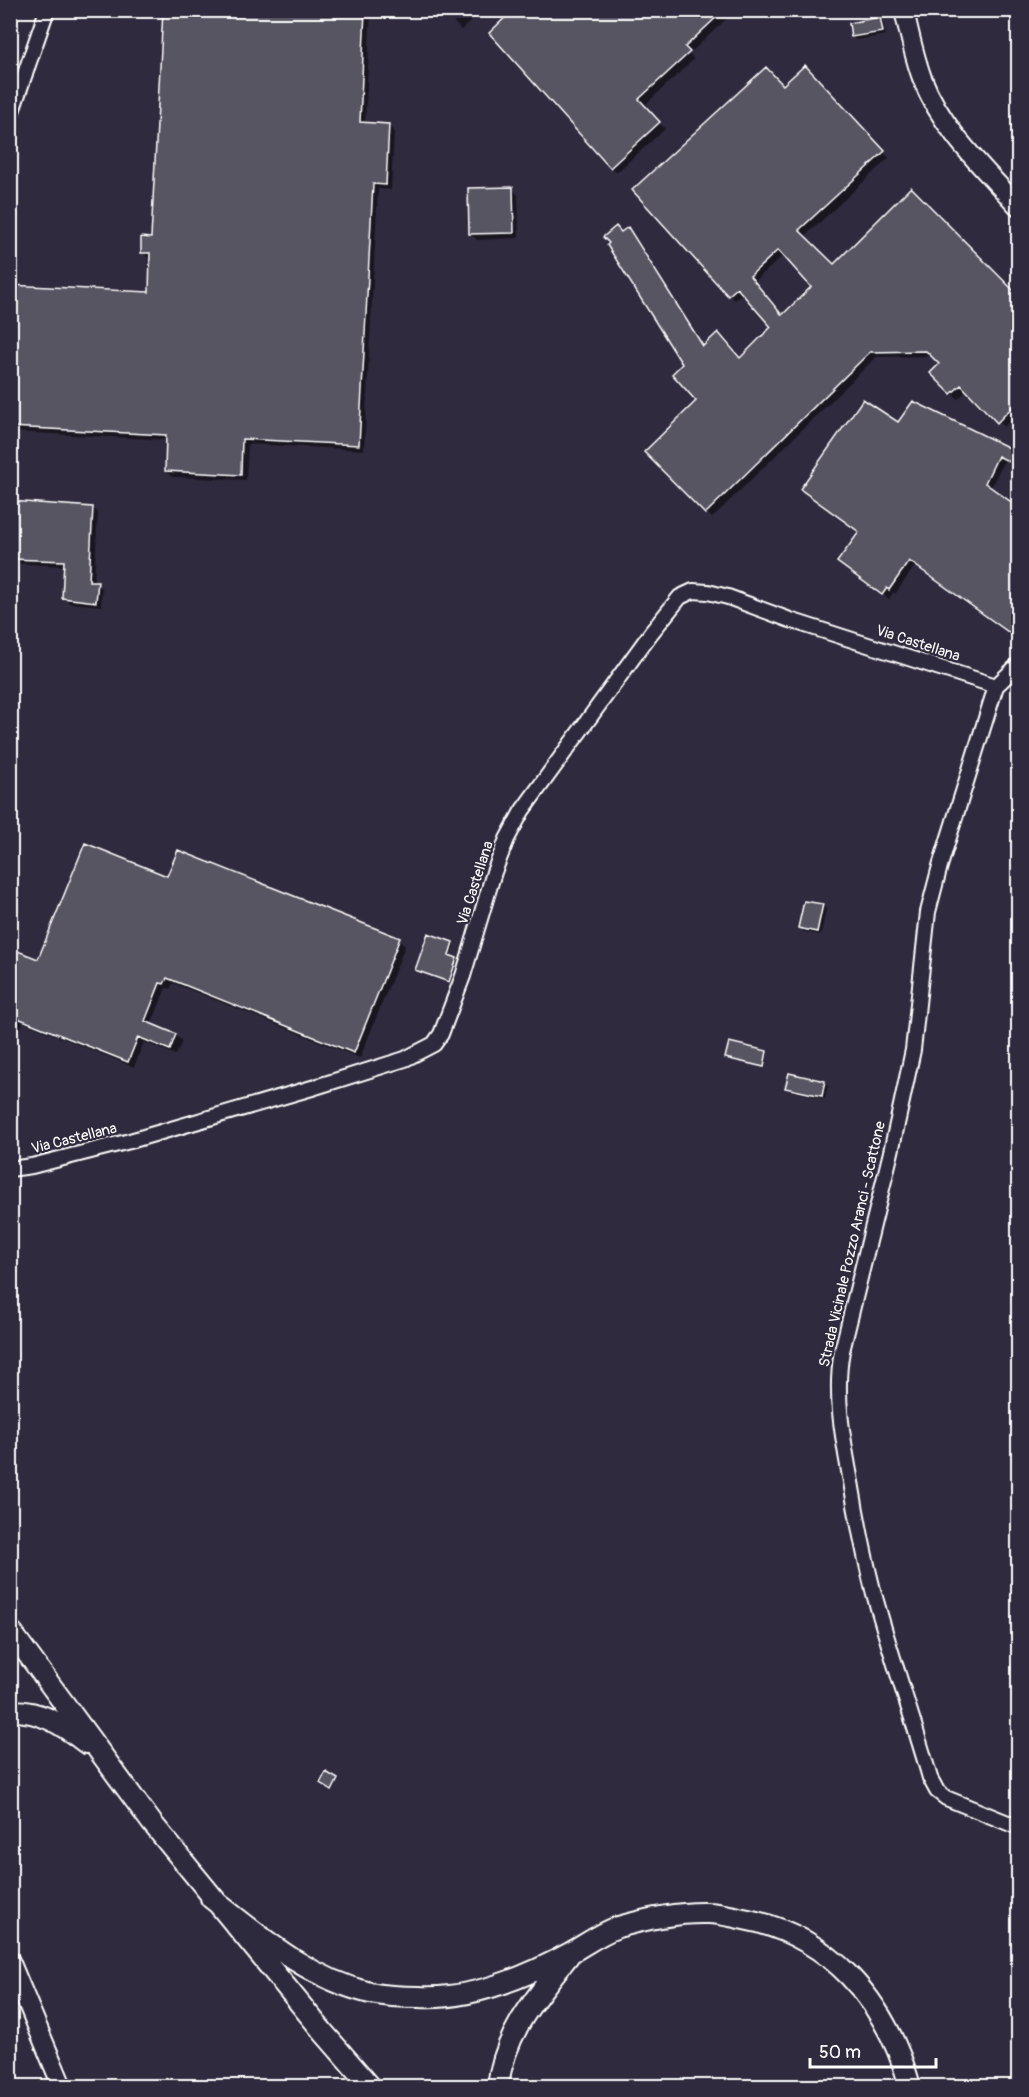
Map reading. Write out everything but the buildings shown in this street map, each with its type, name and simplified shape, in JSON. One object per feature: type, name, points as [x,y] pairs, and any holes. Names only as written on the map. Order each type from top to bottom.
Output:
[{"type":"main road","points":[[10,1630],[100,1754],[211,1898],[370,2086]]},
{"type":"main road","points":[[10,1711],[36,1713],[49,1718],[100,1754]]},
{"type":"main road","points":[[211,1898],[298,1964],[329,1979],[370,1993],[422,1998],[464,1994],[507,1982],[617,1928],[665,1917],[709,1913],[760,1922],[801,1939],[830,1958],[854,1981],[876,2006],[892,2034],[910,2086]]},
{"type":"main road","points":[[498,2086],[501,2065],[524,2012],[570,1953]]},
{"type":"street","points":[[10,117],[47,10]]},
{"type":"street","points":[[904,10],[922,79],[947,125],[1018,206]]},
{"type":"street","name":"Via Castellana","points":[[10,1169],[32,1166],[130,1141],[312,1088],[405,1059],[423,1052],[434,1044],[441,1034],[463,976],[494,872],[507,839],[522,811],[651,633],[680,597],[693,591],[728,597],[790,620],[996,686]]},
{"type":"street","points":[[996,686],[1018,665]]},
{"type":"street","name":"Strada Vicinale Pozzo Aranci - Scattone","points":[[996,686],[928,912],[913,1050],[891,1152],[842,1351],[838,1392],[844,1446],[861,1541],[930,1778],[937,1791],[946,1798],[1018,1827]]},
{"type":"street","points":[[10,1961],[62,2086]]}]
